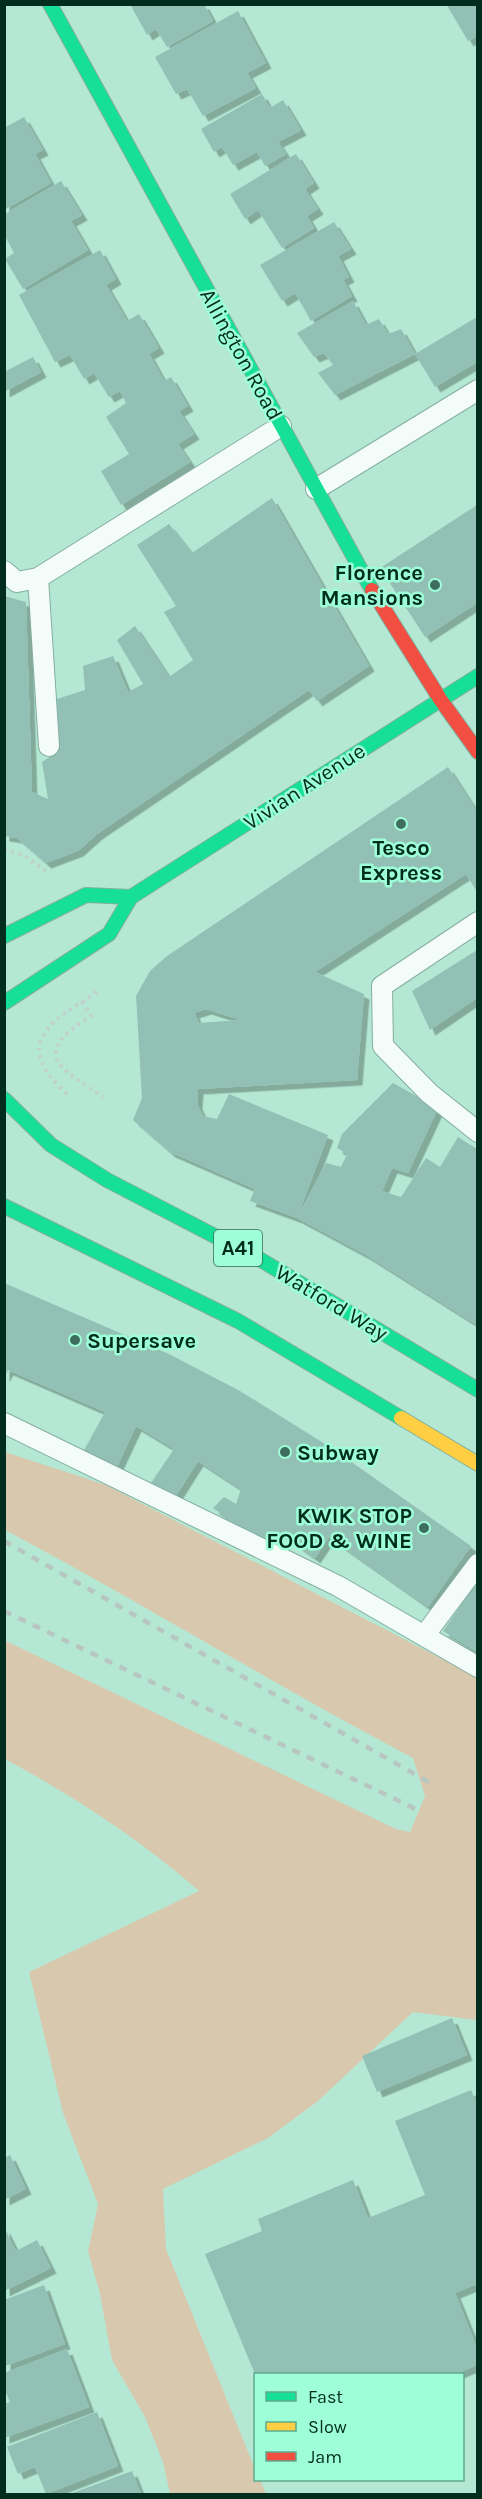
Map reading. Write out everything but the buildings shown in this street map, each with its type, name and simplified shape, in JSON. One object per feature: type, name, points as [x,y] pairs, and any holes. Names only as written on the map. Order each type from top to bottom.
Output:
[{"type":"main road","name":"Allington Road","points":[[50,4],[359,568],[440,699],[477,752]]},
{"type":"main road","name":"Vivian Avenue","points":[[4,1003],[109,934],[131,897],[477,676]]},
{"type":"main road","points":[[4,936],[86,895],[131,897]]},
{"type":"main road","name":"Watford Way","points":[[4,1100],[51,1145],[107,1180],[261,1260],[477,1390]]},
{"type":"main road","points":[[16,1197],[34,1221]]},
{"type":"main road","points":[[4,1206],[238,1321],[477,1464]]},
{"type":"lane","points":[[316,489],[477,390]]},
{"type":"lane","points":[[4,572],[17,582],[39,578],[281,426]]},
{"type":"lane","points":[[39,578],[49,746]]},
{"type":"lane","points":[[477,922],[382,986],[383,1046],[429,1093],[477,1132]]},
{"type":"lane","points":[[4,1423],[338,1586],[477,1667]]},
{"type":"lane","points":[[424,1636],[477,1564]]},
{"type":"path","points":[[4,849],[25,856],[56,879]]},
{"type":"path","points":[[67,1094],[42,1064],[40,1048],[42,1035],[49,1024],[98,991]]},
{"type":"path","points":[[82,1002],[91,1016],[64,1033],[56,1045],[56,1058],[65,1071],[103,1097]]},
{"type":"shaded area","points":[[5,1452],[106,1485],[477,1677],[477,2020],[413,2012],[318,2101],[268,2138],[163,2189],[166,2249],[254,2467],[254,2481],[260,2481],[266,2494],[170,2494],[163,2462],[145,2417],[112,2360],[100,2294],[88,2251],[98,2204],[63,2113],[29,1972],[199,1891],[105,1819],[5,1759],[4,1640],[396,1829],[410,1832],[425,1796],[413,1758],[5,1530]]},
{"type":"railway","points":[[4,1541],[434,1785]]},
{"type":"railway","points":[[4,1611],[422,1812]]},
{"type":"traffic: fast","points":[[50,4],[372,590]]},
{"type":"traffic: fast","points":[[4,1003],[109,934],[131,897],[478,676]]},
{"type":"traffic: fast","points":[[4,936],[86,895],[131,897]]},
{"type":"traffic: fast","points":[[4,1099],[51,1145],[107,1180],[261,1260],[478,1390]]},
{"type":"traffic: fast","points":[[4,1206],[238,1321],[401,1418]]},
{"type":"traffic: slow","points":[[401,1418],[478,1464]]},
{"type":"traffic: jam","points":[[372,590],[440,699],[478,752]]},
{"type":"place","name":"Florence Mansions","points":[[435,585]]},
{"type":"place","name":"Tesco Express","points":[[401,824]]},
{"type":"place","name":"Supersave","points":[[75,1340]]},
{"type":"place","name":"Subway","points":[[285,1452]]},
{"type":"place","name":"KWIK STOP FOOD & WINE","points":[[424,1528]]}]
